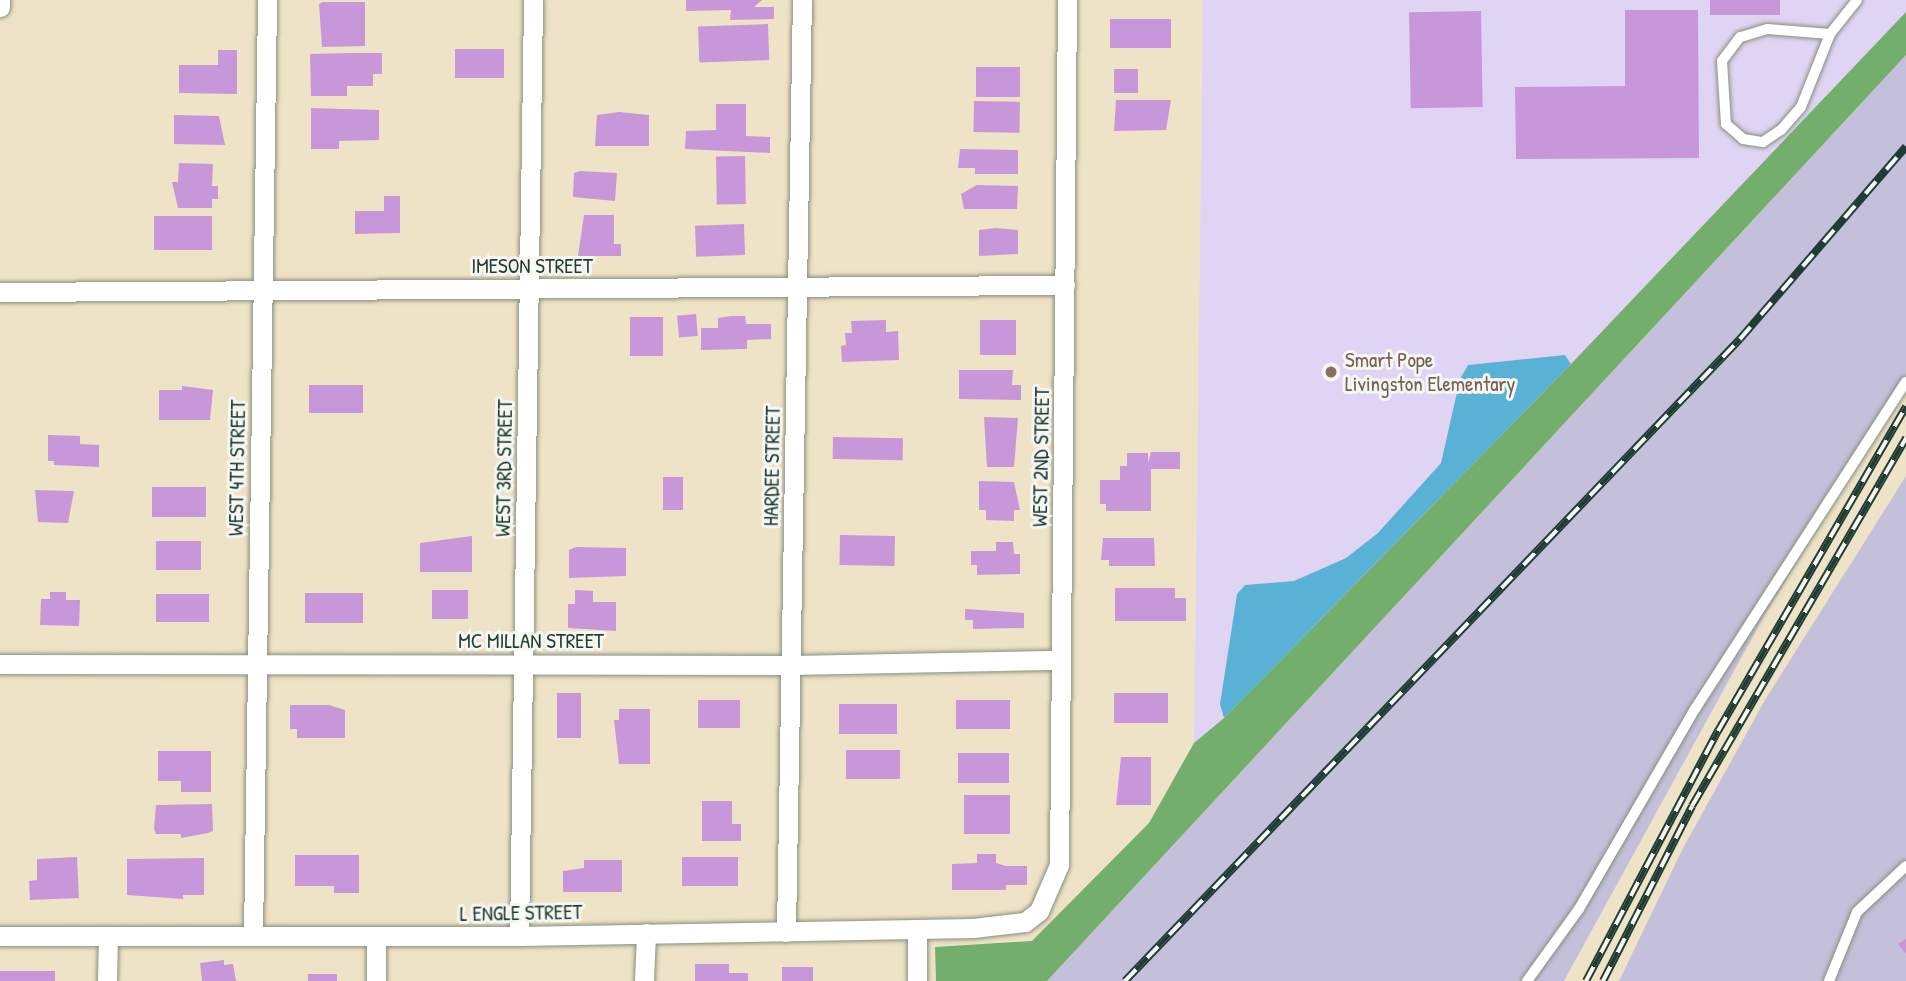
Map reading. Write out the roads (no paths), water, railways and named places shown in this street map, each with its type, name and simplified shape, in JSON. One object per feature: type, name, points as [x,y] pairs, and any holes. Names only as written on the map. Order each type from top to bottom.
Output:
[{"type":"street","points":[[0,0],[0,7]]},
{"type":"street","name":"WEST 4TH STREET","points":[[253,936],[267,0]]},
{"type":"street","name":"WEST 3RD STREET","points":[[519,936],[533,0]]},
{"type":"street","name":"HARDEE STREET","points":[[786,932],[802,0]]},
{"type":"street","name":"WEST 2ND STREET","points":[[1039,911],[1059,865],[1067,0]]},
{"type":"street","name":"IMESON STREET","points":[[0,292],[1065,285]]},
{"type":"street","name":"MC MILLAN STREET","points":[[0,664],[791,665],[1061,660]]},
{"type":"street","name":"L ENGLE STREET","points":[[0,936],[519,936],[917,929],[1007,925],[1025,922],[1039,911]]},
{"type":"street","points":[[917,929],[917,981]]},
{"type":"street","points":[[645,981],[646,933]]},
{"type":"street","points":[[107,981],[108,936]]},
{"type":"street","points":[[376,936],[376,981]]},
{"type":"lane","points":[[1830,34],[1767,29],[1740,37],[1722,61],[1726,124],[1743,139],[1763,142],[1781,130],[1801,107],[1830,34],[1857,0]]},
{"type":"lane","points":[[1527,981],[1579,909],[1695,709],[1906,382]]},
{"type":"lane","points":[[1829,981],[1857,912],[1906,866]]},
{"type":"water","points":[[1565,355],[1571,364],[1224,718],[1220,704],[1237,594],[1245,585],[1294,581],[1346,558],[1378,533],[1441,463],[1460,379],[1468,365]]},
{"type":"railway","points":[[1125,981],[1740,339],[1906,147]]},
{"type":"railway","points":[[1586,981],[1718,731],[1906,407]]},
{"type":"railway","points":[[1603,981],[1692,806],[1906,438]]},
{"type":"place","name":"Smart Pope Livingston Elementary","points":[[1331,372]]}]
